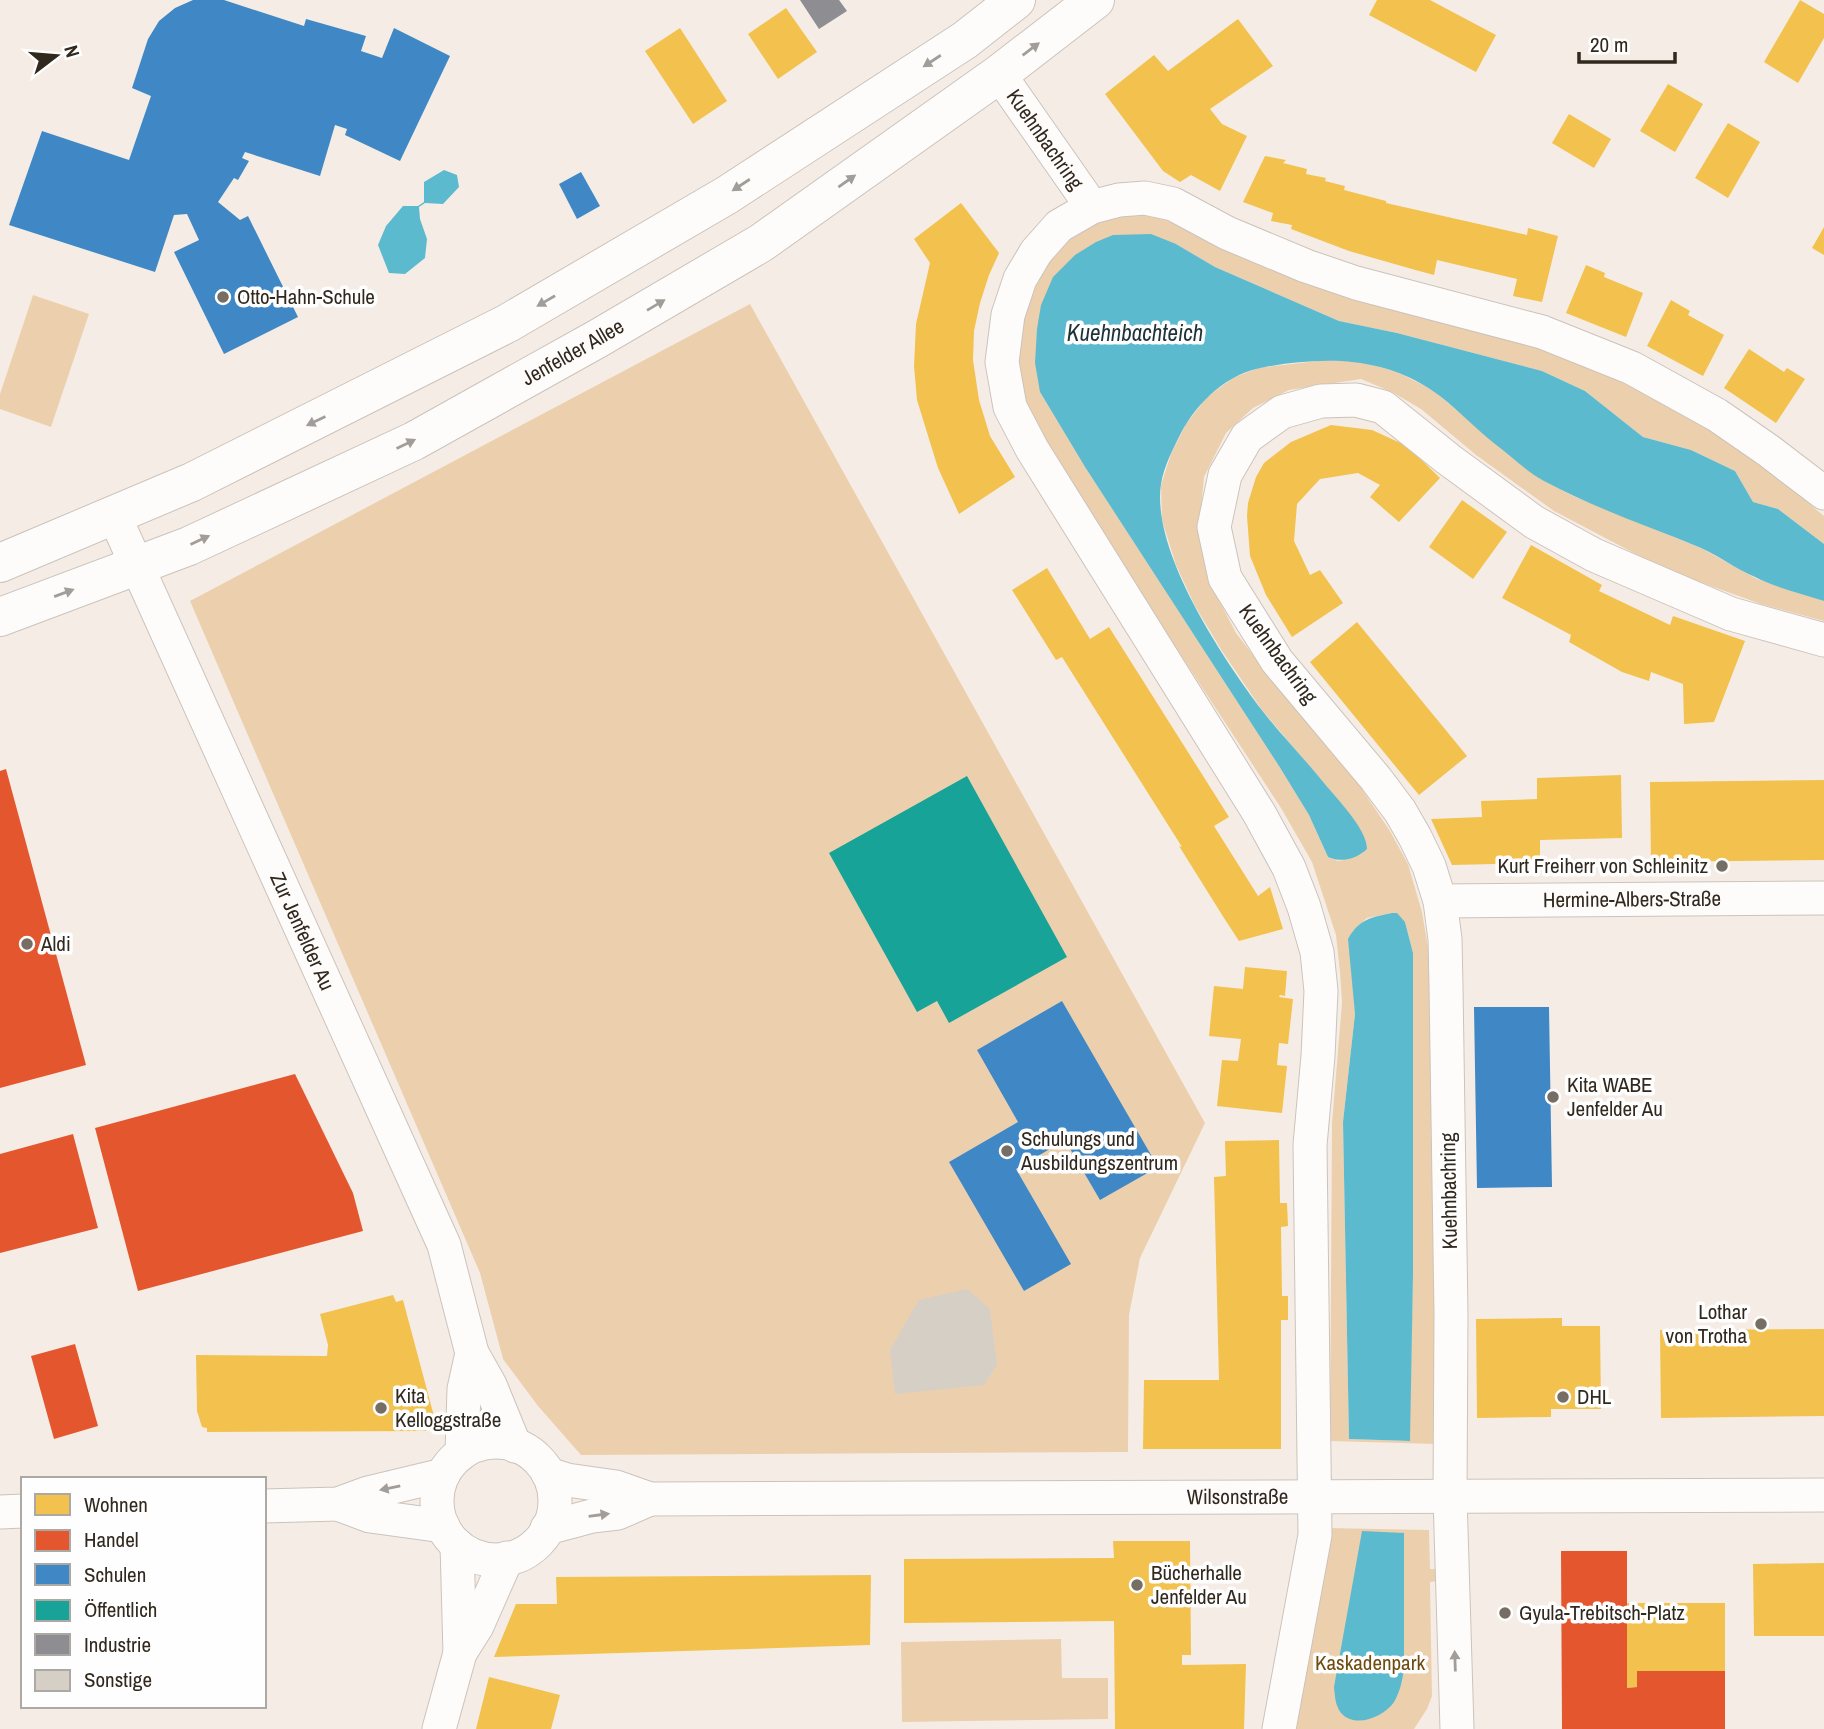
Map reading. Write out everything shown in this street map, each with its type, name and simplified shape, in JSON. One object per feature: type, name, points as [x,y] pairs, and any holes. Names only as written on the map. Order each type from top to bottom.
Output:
[{"type":"main road","name":"Jenfelder Allee","points":[[0,617],[189,546],[414,441],[597,339],[761,243],[999,74],[1095,0]]},
{"type":"main road","points":[[999,74],[1002,11]]},
{"type":"main road","points":[[0,563],[192,482],[509,323],[727,195],[1002,11]]},
{"type":"street","name":"Kuehnbachring","points":[[999,74],[1092,207]]},
{"type":"street","name":"Kuehnbachring","points":[[1313,1497],[1310,1145],[1321,991],[1317,952],[1289,868],[1259,813],[1032,449],[1010,407],[1002,362],[1008,315],[1020,279],[1059,226],[1092,207],[1119,200],[1145,198],[1173,204],[1227,233],[1356,284],[1542,332],[1632,368],[1673,389],[1759,444],[1824,493]]},
{"type":"street","name":"Kuehnbachring","points":[[1450,1496],[1451,1314],[1446,986],[1445,939],[1440,901],[1429,866],[1400,811],[1278,661],[1225,578],[1213,527],[1225,475],[1247,437],[1282,412],[1321,401],[1356,400],[1383,407],[1534,522],[1594,555],[1731,614],[1824,640]]},
{"type":"street","name":"Zur Jenfelder Au","points":[[114,515],[444,1245],[472,1353],[490,1385],[515,1446]]},
{"type":"street","name":"Hermine-Albers-Straße","points":[[1440,901],[1824,898]]},
{"type":"street","name":"Zur Jenfelder Au","points":[[452,1464],[472,1353]]},
{"type":"street","points":[[266,1506],[338,1504],[452,1464],[482,1443],[494,1442],[515,1446],[535,1457],[548,1474],[554,1496],[554,1507],[547,1528],[533,1546],[508,1558],[481,1558],[450,1535],[370,1516],[338,1504]]},
{"type":"street","points":[[452,1464],[438,1489],[437,1500],[450,1535],[460,1653]]},
{"type":"street","name":"Wilsonstraße","points":[[548,1474],[567,1480],[616,1487],[650,1499],[1824,1495]]},
{"type":"street","points":[[1450,1496],[1457,1729]]},
{"type":"street","points":[[1279,1729],[1315,1535],[1313,1497]]},
{"type":"street","name":"Wilsonstraße","points":[[547,1528],[592,1516],[618,1513],[650,1499]]},
{"type":"street","points":[[0,1512],[21,1511]]},
{"type":"street","points":[[439,1729],[460,1653],[477,1626],[508,1558]]},
{"type":"green space","points":[[1155,214],[1576,361],[1657,399],[1716,433],[1767,469],[1824,516],[1824,544],[1778,509],[1753,502],[1735,471],[1691,450],[1643,437],[1585,391],[1542,371],[1397,333],[1339,321],[1215,267],[1176,244],[1040,392],[1085,467],[1279,766],[1309,815],[1328,857],[1338,861],[1348,859],[1347,811],[1262,710],[1222,651],[1195,606],[1176,565],[1162,520],[1161,485],[1171,454],[1186,424],[1207,397],[1233,378],[1258,368],[1326,360],[1363,362],[1397,372],[1431,389],[1539,478],[1573,496],[1703,549],[1757,579],[1824,601],[1824,621],[1761,604],[1666,570],[1554,511],[1476,455],[1421,409],[1392,392],[1361,379],[1289,390],[1253,408],[1226,433],[1204,477],[1199,530],[1212,587],[1236,633],[1289,702],[1353,776],[1390,831],[1408,864],[1422,912],[1429,953],[1436,1444],[1330,1441],[1332,1123],[1342,1003],[1336,935],[1312,862],[1281,808],[1048,452],[1021,391],[1015,353],[1031,286],[1063,241],[1104,215]],"holes":[[[1392,913],[1405,922],[1413,953],[1413,1276],[1409,1441],[1349,1439],[1343,1122],[1355,1014],[1352,932],[1367,918]]]},
{"type":"green space","points":[[33,295],[89,314],[51,427],[0,409],[0,394]]},
{"type":"green space","points":[[750,304],[1205,1123],[1140,1258],[1129,1315],[1128,1452],[581,1455],[538,1406],[503,1359],[480,1273],[190,601]]},
{"type":"green space","name":"Kaskadenpark","points":[[1327,1528],[1429,1530],[1430,1569],[1437,1569],[1438,1581],[1430,1582],[1432,1696],[1414,1729],[1296,1729]]},
{"type":"green space","points":[[1061,1639],[1062,1678],[1108,1678],[1108,1719],[902,1722],[901,1642]]},
{"type":"water","points":[[444,170],[457,175],[459,187],[443,204],[425,203],[419,207],[427,239],[425,258],[405,274],[389,273],[378,245],[386,226],[403,206],[418,206],[424,202],[424,182]]},
{"type":"water","name":"Kuehnbachteich","points":[[1151,234],[1176,244],[1215,267],[1339,321],[1397,333],[1542,371],[1585,391],[1643,437],[1691,450],[1735,471],[1753,502],[1778,509],[1824,544],[1824,601],[1763,581],[1701,548],[1544,481],[1430,389],[1391,370],[1329,361],[1265,367],[1239,375],[1205,400],[1181,433],[1162,477],[1161,511],[1167,540],[1178,571],[1210,633],[1261,709],[1362,832],[1367,849],[1363,852],[1344,860],[1328,857],[1309,815],[1279,766],[1085,467],[1040,392],[1035,363],[1037,329],[1041,305],[1053,277],[1075,255],[1096,242],[1113,235]]},
{"type":"water","points":[[1397,913],[1405,922],[1413,953],[1410,1441],[1349,1439],[1343,1122],[1355,1014],[1348,939],[1357,927],[1367,920]]},
{"type":"water","points":[[1362,1531],[1404,1533],[1404,1670],[1394,1702],[1377,1716],[1361,1721],[1347,1718],[1341,1713],[1336,1704],[1334,1687]]},
{"type":"building: Wohnen","points":[[1377,0],[1430,0],[1496,35],[1476,72],[1369,15]]},
{"type":"building: Wohnen","points":[[1800,0],[1824,14],[1824,38],[1798,83],[1764,62]]},
{"type":"building: Wohnen","points":[[786,8],[817,52],[778,79],[748,34]]},
{"type":"building: Wohnen","points":[[1238,19],[1273,66],[1210,109],[1222,124],[1247,136],[1220,191],[1191,175],[1180,182],[1163,171],[1105,94],[1154,55],[1168,71]]},
{"type":"building: Wohnen","points":[[680,28],[727,101],[693,124],[645,51]]},
{"type":"building: Wohnen","points":[[1668,84],[1703,104],[1675,152],[1640,131]]},
{"type":"building: Wohnen","points":[[1569,114],[1611,139],[1594,168],[1552,143]]},
{"type":"building: Wohnen","points":[[1728,123],[1760,142],[1728,198],[1695,178]]},
{"type":"building: Wohnen","points":[[1265,156],[1286,160],[1283,163],[1307,169],[1306,174],[1326,178],[1325,181],[1345,186],[1344,190],[1386,203],[1527,235],[1528,228],[1558,236],[1542,302],[1513,296],[1517,279],[1437,260],[1434,275],[1349,251],[1291,229],[1292,225],[1271,221],[1273,213],[1243,202]]},
{"type":"building: Wohnen","points":[[961,203],[999,253],[980,303],[974,331],[973,360],[979,400],[990,436],[1015,477],[959,514],[938,468],[917,400],[914,366],[916,324],[930,263],[914,239]]},
{"type":"building: Wohnen","points":[[1824,227],[1824,255],[1812,248]]},
{"type":"building: Wohnen","points":[[1586,265],[1605,273],[1604,277],[1643,293],[1626,337],[1566,313]]},
{"type":"building: Wohnen","points":[[1671,300],[1690,311],[1688,315],[1724,335],[1703,376],[1647,346]]},
{"type":"building: Wohnen","points":[[1749,349],[1784,372],[1787,368],[1805,379],[1776,423],[1724,388]]},
{"type":"building: Wohnen","points":[[1331,425],[1372,430],[1407,446],[1440,478],[1399,522],[1370,497],[1380,485],[1358,473],[1320,479],[1297,504],[1294,541],[1310,575],[1320,570],[1343,603],[1292,637],[1266,595],[1250,556],[1248,503],[1256,477],[1264,463],[1291,442]]},
{"type":"building: Wohnen","points":[[1462,500],[1507,532],[1473,579],[1429,547]]},
{"type":"building: Wohnen","points":[[1531,545],[1602,585],[1599,591],[1670,625],[1673,616],[1745,641],[1714,722],[1684,724],[1683,684],[1651,672],[1649,681],[1622,672],[1569,642],[1571,635],[1502,598]]},
{"type":"building: Wohnen","points":[[1047,568],[1090,639],[1109,627],[1229,817],[1214,826],[1258,896],[1270,887],[1283,929],[1239,941],[1062,657],[1056,660],[1012,590]]},
{"type":"building: Wohnen","points":[[1357,622],[1467,756],[1419,795],[1310,662]]},
{"type":"building: Wohnen","points":[[1621,775],[1622,838],[1540,840],[1540,863],[1452,865],[1431,819],[1482,817],[1481,801],[1537,799],[1537,778]]},
{"type":"building: Wohnen","points":[[1824,780],[1824,860],[1651,862],[1650,782]]},
{"type":"building: Wohnen","points":[[1245,967],[1287,971],[1285,996],[1279,997],[1293,999],[1288,1044],[1279,1043],[1277,1065],[1287,1066],[1282,1113],[1217,1106],[1222,1060],[1238,1061],[1241,1039],[1209,1036],[1214,986],[1243,989]]},
{"type":"building: Wohnen","points":[[1279,1140],[1280,1203],[1287,1203],[1288,1226],[1281,1227],[1282,1296],[1288,1296],[1288,1320],[1281,1320],[1281,1449],[1143,1449],[1144,1380],[1219,1380],[1214,1177],[1226,1176],[1225,1141]]},
{"type":"building: Wohnen","points":[[393,1295],[396,1302],[403,1300],[435,1420],[431,1429],[207,1432],[207,1428],[202,1427],[197,1411],[196,1355],[327,1356],[328,1345],[320,1314]]},
{"type":"building: Wohnen","points":[[1562,1318],[1562,1326],[1600,1326],[1601,1409],[1551,1409],[1551,1417],[1477,1418],[1476,1319]]},
{"type":"building: Wohnen","points":[[1824,1329],[1824,1416],[1661,1418],[1660,1330]]},
{"type":"building: Wohnen","points":[[1113,1541],[1190,1541],[1191,1655],[1182,1655],[1182,1665],[1246,1664],[1244,1729],[1115,1729],[1114,1621],[904,1623],[904,1559],[1114,1558]]},
{"type":"building: Wohnen","points":[[1824,1563],[1824,1636],[1754,1636],[1753,1564]]},
{"type":"building: Wohnen","points":[[871,1575],[870,1645],[494,1657],[516,1604],[557,1604],[556,1577]]},
{"type":"building: Wohnen","points":[[1626,1603],[1725,1603],[1725,1671],[1637,1671],[1637,1687],[1627,1688]]},
{"type":"building: Wohnen","points":[[489,1677],[560,1695],[551,1729],[476,1729]]},
{"type":"building: Handel","name":"Aldi","points":[[6,769],[86,1065],[0,1088],[0,771]]},
{"type":"building: Handel","points":[[295,1074],[353,1193],[363,1231],[138,1291],[95,1128]]},
{"type":"building: Handel","points":[[73,1134],[98,1228],[0,1253],[0,1154]]},
{"type":"building: Handel","points":[[75,1344],[98,1426],[54,1439],[31,1356]]},
{"type":"building: Handel","points":[[1561,1551],[1627,1551],[1627,1688],[1637,1687],[1637,1671],[1725,1671],[1725,1729],[1562,1729]]},
{"type":"building: Schulen","points":[[193,0],[224,0],[304,26],[306,19],[366,36],[361,51],[382,58],[394,28],[450,56],[400,161],[345,135],[347,129],[335,125],[320,176],[245,152],[242,158],[249,161],[238,180],[234,178],[218,202],[240,220],[248,216],[298,317],[224,354],[174,252],[199,240],[187,214],[174,215],[155,272],[9,225],[42,131],[129,160],[151,96],[132,88],[148,39],[159,21],[175,8]]},
{"type":"building: Schulen","points":[[581,172],[600,206],[577,219],[559,184]]},
{"type":"building: Schulen","name":"Schulungs und Ausbildungszentrum","points":[[1062,1001],[1158,1167],[1100,1200],[1065,1140],[1016,1169],[1071,1264],[1024,1291],[949,1162],[1018,1122],[977,1050]]},
{"type":"building: Schulen","points":[[1474,1007],[1549,1007],[1552,1187],[1477,1188]]},
{"type":"building: Öffentlich","points":[[967,776],[1067,957],[949,1023],[937,1001],[917,1012],[829,853]]},
{"type":"building: Industrie","points":[[800,0],[839,0],[847,11],[819,29]]},
{"type":"building: Sonstige","points":[[967,1289],[990,1309],[997,1365],[984,1385],[895,1394],[890,1350],[919,1300]]},
{"type":"place","name":"Otto-Hahn-Schule","points":[[223,297]]},
{"type":"place","name":"Kurt Freiherr von Schleinitz","points":[[1722,866]]},
{"type":"place","name":"Aldi","points":[[27,944]]},
{"type":"place","name":"Kita WABE Jenfelder Au","points":[[1553,1097]]},
{"type":"place","name":"Schulungs und Ausbildungszentrum","points":[[1007,1151]]},
{"type":"place","name":"Lothar von Trotha","points":[[1761,1324]]},
{"type":"place","name":"DHL","points":[[1563,1397]]},
{"type":"place","name":"Kita Kelloggstraße","points":[[381,1408]]},
{"type":"place","name":"Bücherhalle Jenfelder Au","points":[[1137,1585]]},
{"type":"place","name":"Gyula-Trebitsch-Platz","points":[[1505,1613]]}]
